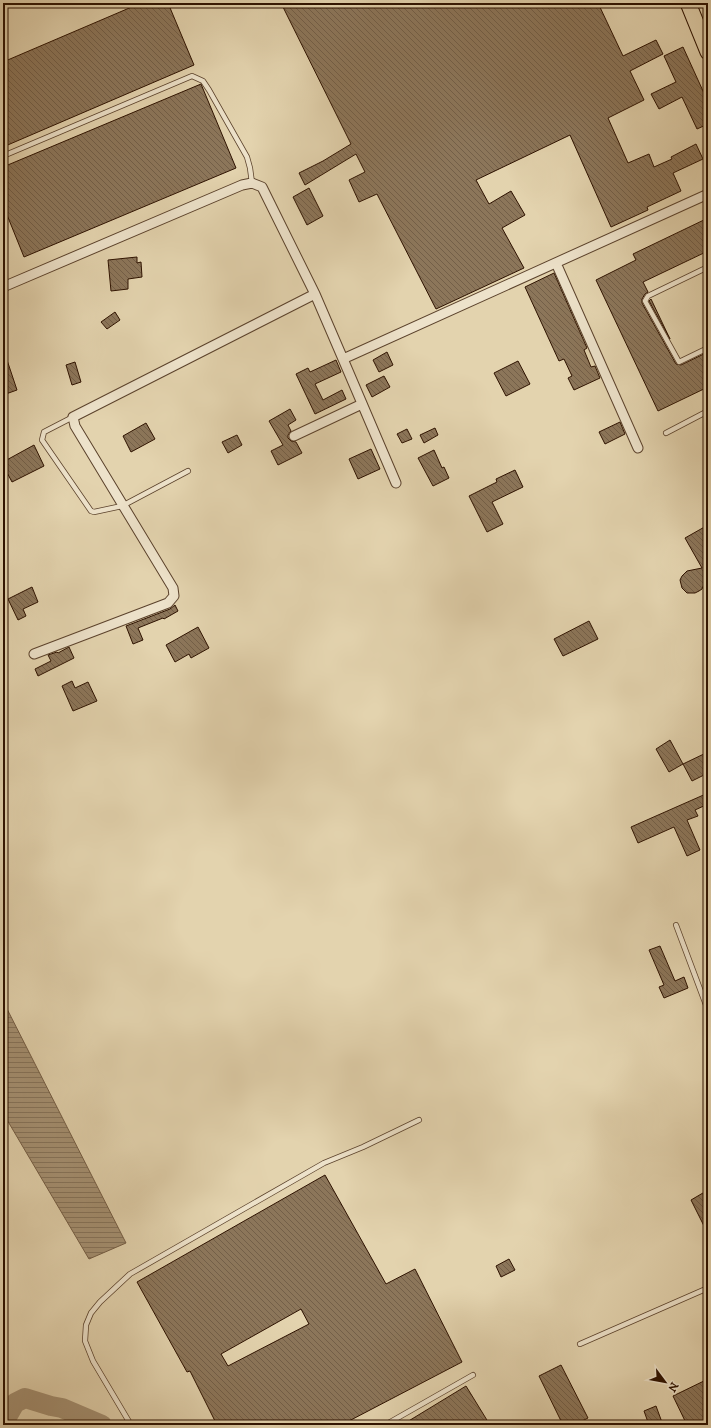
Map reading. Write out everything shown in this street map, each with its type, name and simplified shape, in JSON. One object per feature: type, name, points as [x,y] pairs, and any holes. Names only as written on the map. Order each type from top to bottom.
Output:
[{"type":"main road","points":[[688,3],[708,52]]},
{"type":"street","points":[[3,287],[242,185],[252,183],[262,187],[315,294],[396,483]]},
{"type":"street","points":[[343,359],[708,194]]},
{"type":"street","points":[[556,262],[638,448]]},
{"type":"street","points":[[34,654],[168,603],[174,596],[173,588],[75,426],[73,417],[315,294]]},
{"type":"street","points":[[294,436],[362,404]]},
{"type":"lane","points":[[3,156],[192,76],[203,81],[213,96],[247,157],[252,183]]},
{"type":"lane","points":[[708,267],[648,296],[645,301],[679,362],[708,348]]},
{"type":"lane","points":[[666,433],[708,411]]},
{"type":"lane","points":[[73,417],[44,432],[42,440],[91,511],[100,512],[122,506],[188,471]]},
{"type":"lane","points":[[676,925],[708,1007]]},
{"type":"lane","points":[[131,1425],[93,1361],[85,1341],[86,1325],[91,1313],[100,1302],[130,1274],[324,1163],[363,1147],[419,1120]]},
{"type":"lane","points":[[580,1344],[708,1288]]},
{"type":"lane","points":[[385,1425],[473,1375]]},
{"type":"shaded area","points":[[3,1001],[126,1243],[89,1259],[3,1113]]},
{"type":"building","points":[[141,3],[168,3],[194,65],[3,147],[3,62]]},
{"type":"building","points":[[281,3],[598,3],[623,56],[656,40],[663,54],[630,71],[644,100],[608,118],[628,163],[649,154],[654,167],[672,159],[671,157],[696,144],[703,159],[673,173],[681,191],[647,207],[648,210],[611,227],[570,135],[476,180],[489,204],[511,191],[525,215],[502,228],[524,268],[436,309],[377,194],[359,202],[349,180],[365,172],[356,154],[305,185],[299,173],[323,161],[351,144]]},
{"type":"building","points":[[683,47],[708,102],[708,124],[697,129],[682,97],[659,109],[651,94],[676,82],[664,56]]},
{"type":"building","points":[[201,84],[236,168],[24,257],[3,205],[3,167]]},
{"type":"building","points":[[309,188],[323,216],[307,225],[293,197]]},
{"type":"building","points":[[708,218],[708,251],[643,282],[648,292],[642,299],[642,303],[676,364],[681,365],[708,352],[708,387],[658,411],[596,280],[636,260],[633,254]]},
{"type":"building","points":[[137,257],[137,263],[141,262],[142,277],[128,279],[128,289],[111,291],[108,260]]},
{"type":"building","points":[[554,273],[587,348],[584,350],[591,367],[595,366],[600,378],[574,390],[568,378],[572,376],[564,359],[559,361],[525,287]]},
{"type":"building","points":[[651,299],[670,339],[649,301]]},
{"type":"building","points":[[115,312],[120,320],[107,329],[101,322]]},
{"type":"building","points":[[387,352],[393,365],[379,372],[373,360]]},
{"type":"building","points":[[3,354],[5,354],[17,390],[3,395]]},
{"type":"building","points":[[336,360],[341,372],[315,384],[323,400],[342,390],[346,399],[315,414],[296,374],[308,368],[310,372]]},
{"type":"building","points":[[518,361],[530,384],[506,396],[494,373]]},
{"type":"building","points":[[75,362],[81,382],[72,385],[66,365]]},
{"type":"building","points":[[384,376],[390,387],[372,397],[366,385]]},
{"type":"building","points":[[290,409],[296,420],[288,425],[291,431],[288,438],[291,441],[296,442],[302,453],[278,465],[271,451],[283,445],[269,421]]},
{"type":"building","points":[[620,422],[625,434],[605,444],[599,432]]},
{"type":"building","points":[[146,423],[155,439],[131,452],[123,436]]},
{"type":"building","points":[[435,428],[438,435],[424,443],[420,435]]},
{"type":"building","points":[[407,429],[412,439],[402,443],[397,434]]},
{"type":"building","points":[[237,435],[242,445],[228,453],[222,442]]},
{"type":"building","points":[[34,445],[44,466],[12,482],[3,465],[3,462]]},
{"type":"building","points":[[371,449],[380,469],[358,479],[349,459]]},
{"type":"building","points":[[434,450],[442,468],[444,467],[449,478],[433,486],[418,458]]},
{"type":"building","points":[[515,470],[523,487],[492,502],[503,524],[487,532],[469,496],[497,482],[496,479]]},
{"type":"building","points":[[708,525],[708,579],[707,577],[702,589],[699,591],[695,593],[687,593],[682,588],[680,580],[682,576],[687,571],[702,568],[685,538]]},
{"type":"building","points":[[32,587],[38,602],[23,609],[26,616],[18,620],[8,599]]},
{"type":"building","points":[[175,605],[178,611],[164,619],[163,618],[138,628],[143,640],[133,644],[126,626],[170,609]]},
{"type":"building","points":[[589,621],[598,639],[563,656],[554,639]]},
{"type":"building","points":[[198,627],[209,648],[191,658],[189,654],[175,662],[166,645]]},
{"type":"building","points":[[69,647],[74,658],[38,676],[35,669],[51,661],[48,655],[58,653]]},
{"type":"building","points":[[72,681],[75,688],[88,682],[97,701],[73,711],[62,686]]},
{"type":"building","points":[[670,740],[683,764],[669,772],[656,749]]},
{"type":"building","points":[[708,752],[708,773],[692,781],[683,764]]},
{"type":"building","points":[[708,793],[708,804],[695,810],[698,816],[687,820],[700,850],[687,856],[674,827],[638,843],[631,827]]},
{"type":"building","points":[[660,946],[675,981],[684,977],[688,988],[664,998],[659,987],[664,985],[649,950]]},
{"type":"building","points":[[325,1175],[386,1284],[415,1269],[462,1362],[347,1422],[348,1425],[217,1425],[190,1371],[187,1372],[137,1282]],"holes":[[[301,1309],[309,1324],[228,1366],[221,1354]]]},
{"type":"building","points":[[708,1190],[708,1234],[691,1200]]},
{"type":"building","points":[[509,1259],[515,1270],[501,1277],[496,1266]]},
{"type":"building","points":[[561,1365],[588,1418],[574,1425],[563,1425],[539,1376]]},
{"type":"building","points":[[708,1379],[708,1425],[687,1425],[673,1396]]},
{"type":"building","points":[[466,1386],[490,1425],[402,1425]]},
{"type":"building","points":[[656,1406],[663,1425],[649,1425],[644,1411]]},
{"type":"waterway","points":[[3,1424],[15,1403],[25,1398],[62,1408],[102,1425]]}]
